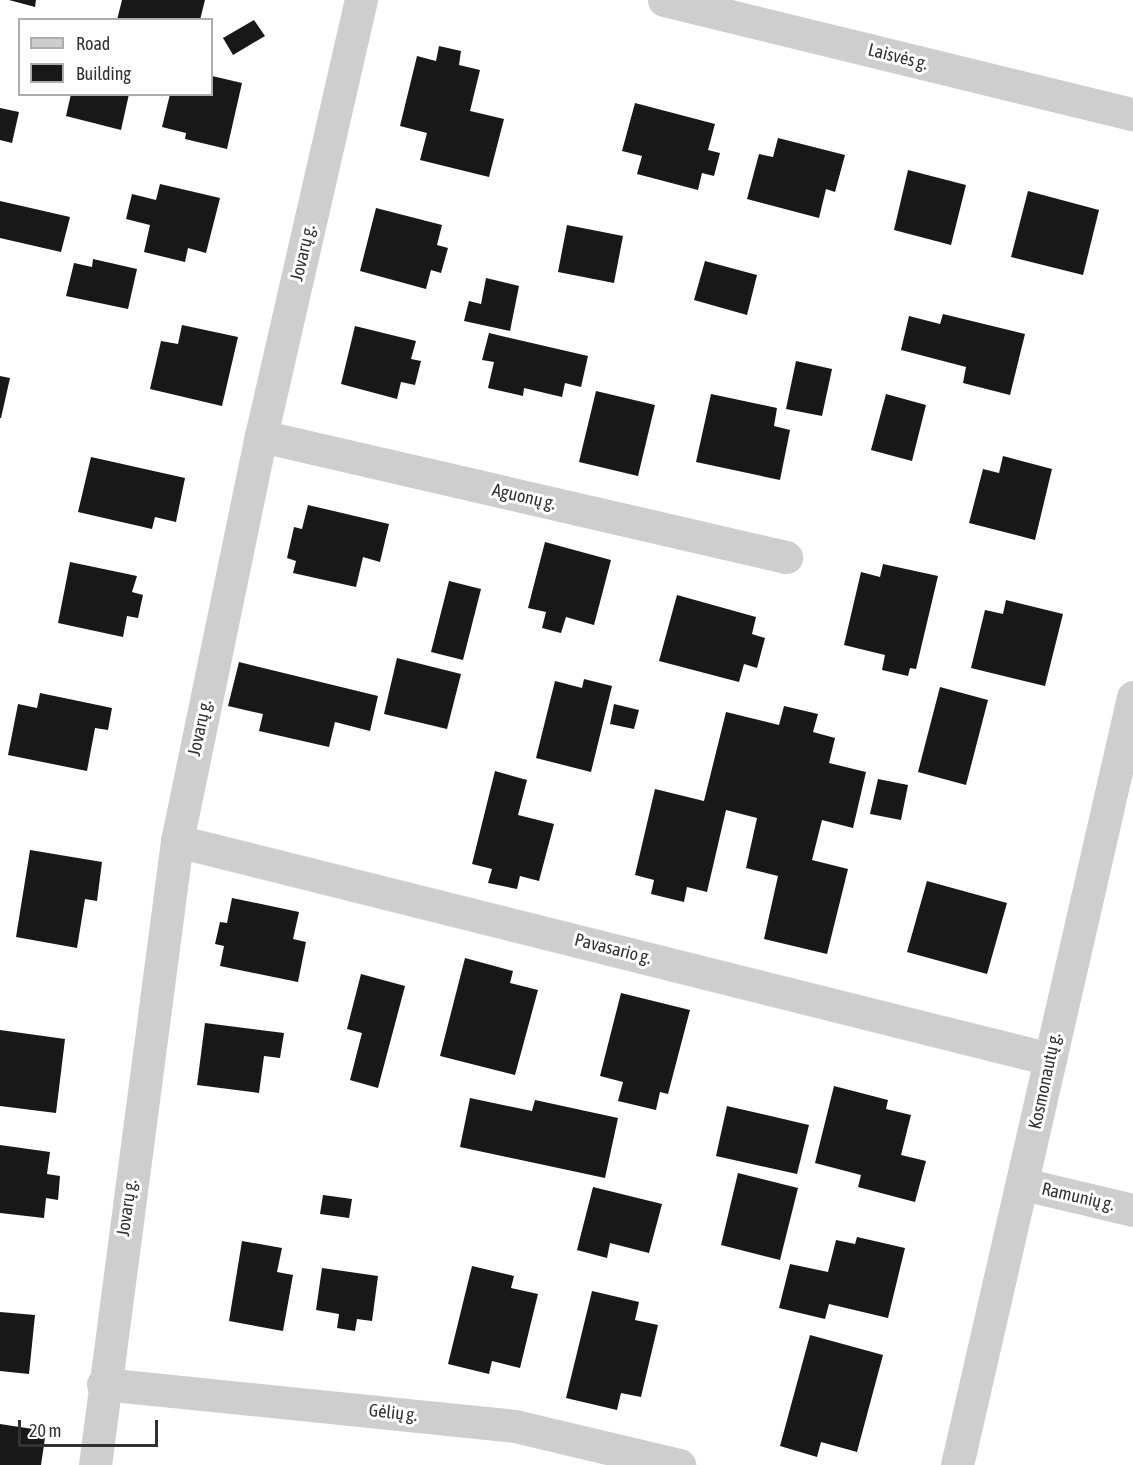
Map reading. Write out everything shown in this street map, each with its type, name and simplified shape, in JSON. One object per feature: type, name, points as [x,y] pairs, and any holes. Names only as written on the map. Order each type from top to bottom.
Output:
[{"type":"street","name":"Jovarų g.","points":[[95,1465],[103,1384],[177,841],[261,436],[362,0]]},
{"type":"street","name":"Laisvės g.","points":[[663,0],[1133,114]]},
{"type":"street","name":"Aguonų g.","points":[[261,436],[786,557]]},
{"type":"street","name":"Kosmonautų g.","points":[[957,1465],[1131,716]]},
{"type":"street","name":"Pavasario g.","points":[[177,841],[1050,1059]]},
{"type":"street","name":"Ramunių g.","points":[[1023,1184],[1133,1210]]},
{"type":"street","name":"Gėlių g.","points":[[103,1384],[515,1426],[679,1465]]},
{"type":"building","points":[[9,0],[36,0],[35,7]]},
{"type":"building","points":[[122,0],[205,0],[200,18],[118,18]]},
{"type":"building","points":[[254,20],[265,36],[233,55],[223,38]]},
{"type":"building","points":[[439,46],[461,51],[459,65],[480,70],[470,111],[504,119],[489,177],[420,160],[427,133],[400,126],[417,56],[436,61]]},
{"type":"building","points":[[213,76],[242,83],[227,149],[185,139],[186,133],[162,127],[170,96],[213,96]]},
{"type":"building","points":[[71,96],[129,96],[121,130],[66,116]]},
{"type":"building","points":[[635,103],[715,124],[708,150],[720,153],[714,176],[702,173],[698,190],[637,174],[642,156],[622,151]]},
{"type":"building","points":[[0,108],[19,112],[12,143],[0,140]]},
{"type":"building","points":[[778,138],[845,155],[835,192],[826,189],[819,218],[747,199],[759,154],[773,157]]},
{"type":"building","points":[[908,170],[966,185],[951,245],[894,230]]},
{"type":"building","points":[[160,184],[220,198],[206,253],[188,248],[185,262],[144,252],[150,225],[126,219],[132,194],[156,200]]},
{"type":"building","points":[[1028,191],[1099,210],[1083,275],[1011,257]]},
{"type":"building","points":[[0,201],[70,217],[61,252],[0,238]]},
{"type":"building","points":[[376,208],[442,225],[437,245],[448,248],[441,273],[431,270],[426,289],[360,271]]},
{"type":"building","points":[[567,225],[623,236],[614,283],[558,272]]},
{"type":"building","points":[[93,259],[137,269],[128,309],[66,296],[74,263],[92,267]]},
{"type":"building","points":[[705,261],[757,275],[747,315],[694,300]]},
{"type":"building","points":[[486,278],[519,286],[510,331],[464,321],[469,301],[481,304]]},
{"type":"building","points":[[943,314],[1025,334],[1010,395],[963,383],[966,367],[901,350],[909,316],[940,324]]},
{"type":"building","points":[[182,325],[238,337],[222,406],[150,389],[161,341],[178,344]]},
{"type":"building","points":[[355,326],[416,341],[411,359],[421,361],[415,385],[401,382],[397,399],[341,384]]},
{"type":"building","points":[[489,333],[588,356],[581,387],[565,383],[562,397],[524,388],[523,396],[488,388],[494,362],[482,360]]},
{"type":"building","points":[[796,361],[832,369],[822,416],[786,409]]},
{"type":"building","points":[[0,376],[10,378],[1,418],[0,418]]},
{"type":"building","points":[[596,391],[655,405],[638,476],[579,462]]},
{"type":"building","points":[[711,394],[777,408],[774,426],[790,430],[780,480],[696,462]]},
{"type":"building","points":[[886,394],[926,405],[912,461],[871,450]]},
{"type":"building","points":[[1003,456],[1052,469],[1035,540],[969,523],[983,469],[999,473]]},
{"type":"building","points":[[91,457],[185,478],[176,522],[155,517],[152,529],[78,512]]},
{"type":"building","points":[[308,505],[389,524],[380,562],[363,557],[356,587],[293,573],[296,561],[287,558],[294,527],[302,529]]},
{"type":"building","points":[[545,542],[611,560],[594,625],[566,617],[561,633],[542,628],[546,612],[528,608]]},
{"type":"building","points":[[70,562],[137,576],[132,592],[143,595],[138,618],[127,616],[123,637],[58,623]]},
{"type":"building","points":[[883,564],[938,576],[916,669],[910,668],[908,676],[882,670],[885,655],[844,645],[861,572],[880,577]]},
{"type":"building","points":[[449,581],[481,589],[463,660],[431,652]]},
{"type":"building","points":[[677,595],[756,617],[752,634],[765,638],[757,668],[744,664],[739,682],[659,661]]},
{"type":"building","points":[[1006,600],[1063,614],[1045,686],[971,668],[985,610],[1003,614]]},
{"type":"building","points":[[397,658],[461,674],[447,729],[384,714]]},
{"type":"building","points":[[239,662],[378,696],[370,731],[335,722],[329,747],[259,731],[263,714],[228,706]]},
{"type":"building","points":[[584,679],[612,686],[591,772],[536,758],[555,681],[582,688]]},
{"type":"building","points":[[940,687],[988,700],[966,785],[918,772]]},
{"type":"building","points":[[40,693],[112,708],[108,730],[95,728],[87,771],[8,755],[18,704],[37,708]]},
{"type":"building","points":[[614,704],[639,710],[634,729],[610,724]]},
{"type":"building","points":[[784,706],[818,714],[813,732],[835,738],[829,763],[866,772],[853,828],[822,820],[812,860],[848,869],[827,954],[764,939],[778,876],[746,868],[757,818],[726,810],[707,892],[687,887],[684,902],[651,894],[654,880],[635,875],[655,789],[704,801],[726,712],[779,725]]},
{"type":"building","points":[[495,771],[527,780],[518,815],[554,824],[539,881],[520,876],[517,889],[488,883],[492,869],[472,864]]},
{"type":"building","points":[[878,779],[908,785],[901,820],[870,814]]},
{"type":"building","points":[[30,850],[102,862],[97,901],[85,899],[77,948],[16,937]]},
{"type":"building","points":[[927,881],[1007,903],[987,974],[907,952]]},
{"type":"building","points":[[232,898],[299,912],[293,939],[306,942],[298,982],[220,966],[224,946],[215,944],[220,922],[227,923]]},
{"type":"building","points":[[465,958],[513,971],[510,983],[538,990],[515,1075],[440,1056]]},
{"type":"building","points":[[361,974],[405,986],[378,1088],[350,1080],[362,1033],[347,1029]]},
{"type":"building","points":[[621,993],[690,1010],[668,1094],[660,1092],[656,1110],[618,1101],[623,1082],[600,1076]]},
{"type":"building","points":[[205,1023],[284,1033],[280,1058],[264,1056],[259,1093],[197,1085]]},
{"type":"building","points":[[0,1030],[65,1039],[56,1113],[0,1106]]},
{"type":"building","points":[[834,1086],[888,1100],[886,1109],[911,1115],[901,1155],[926,1161],[915,1202],[858,1187],[861,1175],[815,1163]]},
{"type":"building","points":[[470,1098],[532,1111],[535,1100],[618,1118],[605,1178],[460,1147]]},
{"type":"building","points":[[727,1106],[809,1125],[797,1174],[716,1156]]},
{"type":"building","points":[[0,1145],[50,1152],[47,1174],[60,1176],[58,1200],[46,1198],[44,1218],[0,1213]]},
{"type":"building","points":[[738,1173],[798,1188],[780,1260],[721,1245]]},
{"type":"building","points":[[593,1187],[662,1204],[649,1253],[610,1243],[607,1258],[577,1250]]},
{"type":"building","points":[[323,1195],[352,1199],[349,1218],[320,1214]]},
{"type":"building","points":[[857,1237],[905,1248],[888,1318],[829,1304],[825,1319],[779,1308],[790,1264],[828,1272],[836,1240],[855,1244]]},
{"type":"building","points":[[242,1241],[282,1248],[277,1272],[293,1275],[283,1331],[229,1321]]},
{"type":"building","points":[[472,1266],[514,1276],[511,1288],[538,1294],[520,1368],[492,1361],[489,1374],[448,1364]]},
{"type":"building","points":[[322,1268],[378,1276],[372,1321],[357,1319],[355,1331],[337,1328],[339,1314],[316,1310]]},
{"type":"building","points":[[592,1291],[639,1302],[635,1320],[658,1325],[641,1397],[621,1393],[617,1410],[566,1398]]},
{"type":"building","points":[[0,1312],[35,1315],[29,1374],[0,1371]]},
{"type":"building","points":[[810,1335],[883,1355],[857,1452],[821,1442],[817,1457],[780,1446]]},
{"type":"building","points":[[0,1424],[46,1431],[41,1465],[0,1465]]}]
